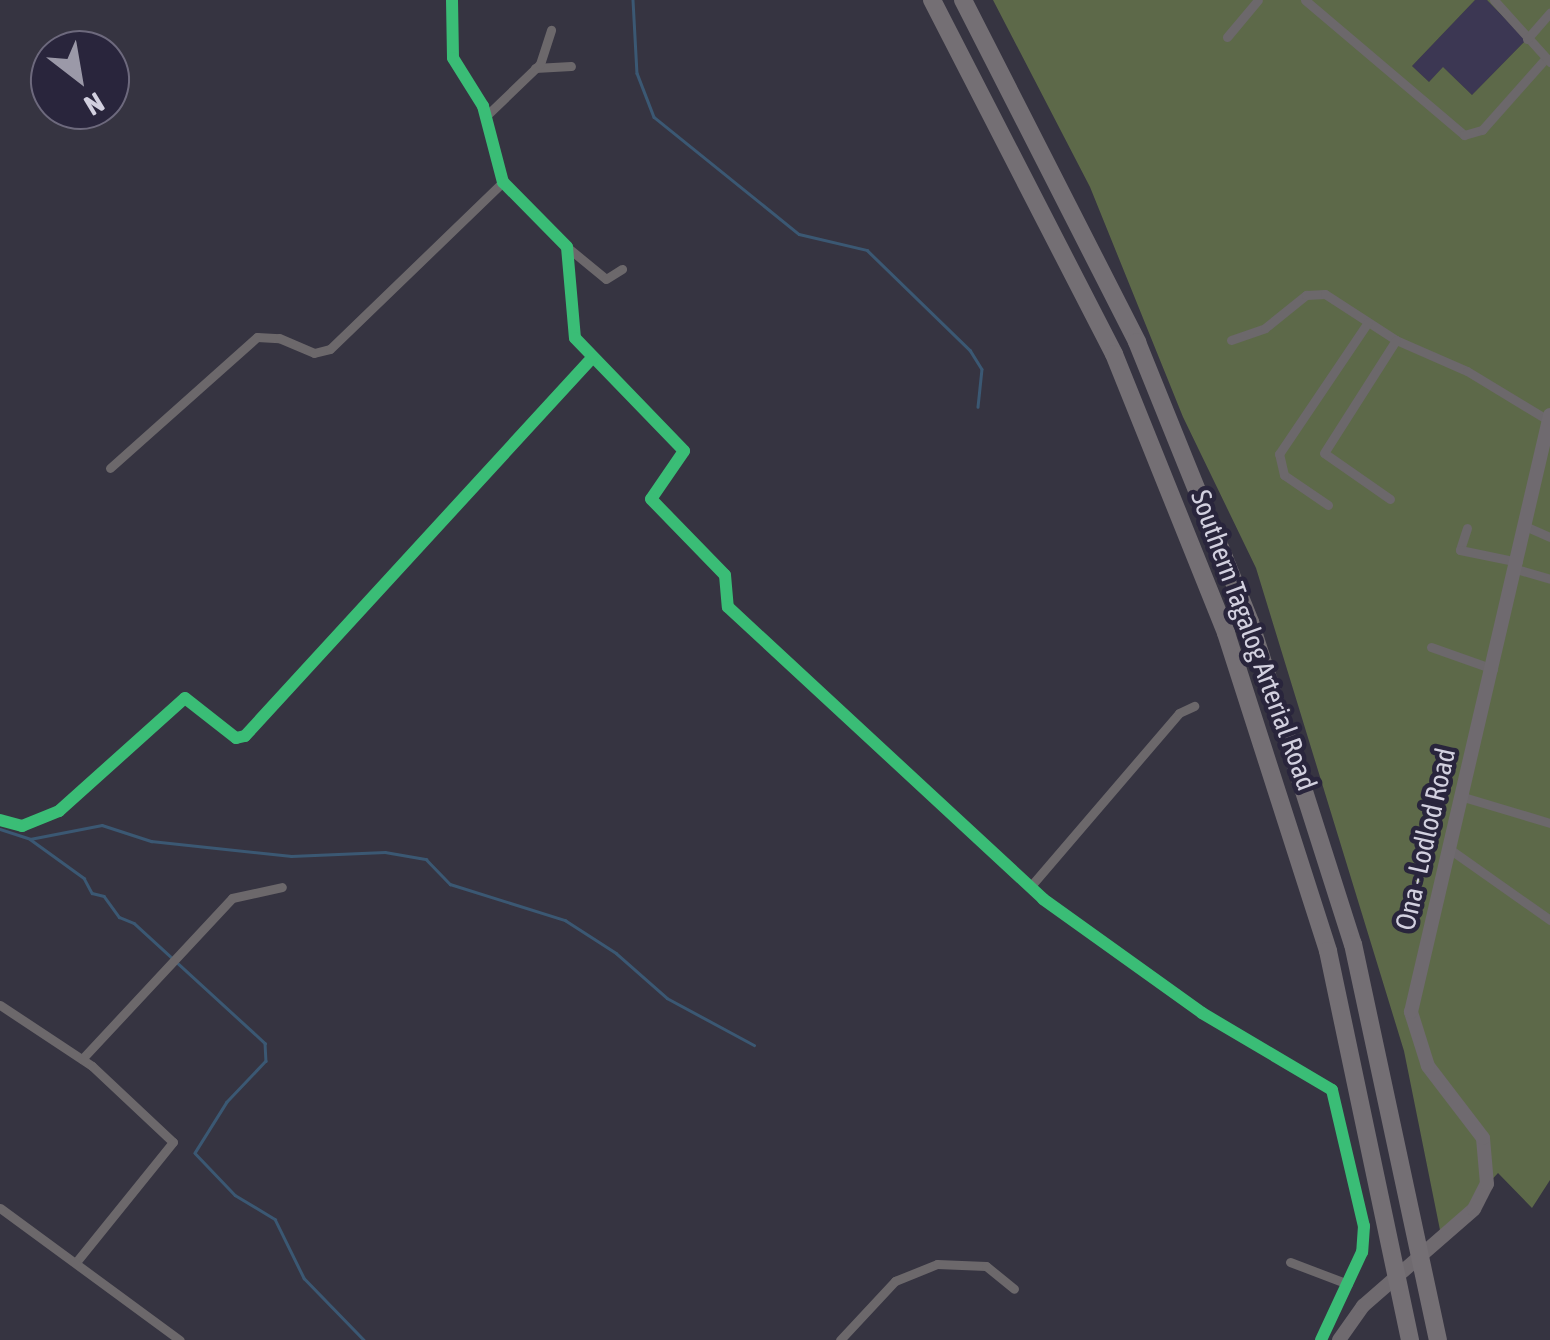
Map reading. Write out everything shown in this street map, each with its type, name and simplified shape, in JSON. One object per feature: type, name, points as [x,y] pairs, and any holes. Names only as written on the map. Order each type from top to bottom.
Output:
[{"type":"highway","name":"Southern Tagalog Arterial Road","points":[[932,0],[1114,354],[1226,633],[1328,950],[1410,1340]]},
{"type":"highway","name":"Southern Tagalog Arterial Road","points":[[963,0],[1137,342],[1250,622],[1353,944],[1438,1340]]},
{"type":"main road","name":"Ona - Lodlod Road","points":[[1339,1340],[1375,1295],[1474,1209],[1488,1168],[1483,1138],[1437,1080],[1414,1030],[1411,1012],[1549,418]]},
{"type":"street","points":[[452,0],[453,58],[486,116],[502,182],[567,247],[606,279],[622,269]]},
{"type":"street","points":[[1227,37],[1258,0]]},
{"type":"street","points":[[1305,0],[1464,135],[1482,130],[1548,60],[1494,0]]},
{"type":"street","points":[[1527,39],[1550,13]]},
{"type":"street","points":[[486,116],[535,68],[552,30]]},
{"type":"street","points":[[535,68],[571,66]]},
{"type":"street","points":[[110,468],[257,337],[278,338],[314,354],[330,349],[502,182]]},
{"type":"street","points":[[567,247],[572,328],[592,358],[684,451],[651,499],[725,574],[728,607],[1030,888],[1202,1013],[1332,1090],[1364,1226],[1348,1284],[1321,1340]]},
{"type":"street","points":[[1231,340],[1265,328],[1315,292],[1396,340],[1467,371],[1549,418]]},
{"type":"street","points":[[1328,506],[1284,475],[1278,454],[1368,322]]},
{"type":"street","points":[[1390,499],[1324,453],[1396,340]]},
{"type":"street","points":[[0,820],[22,826],[59,811],[186,698],[236,738],[245,736],[592,358]]},
{"type":"street","points":[[1525,526],[1550,537]]},
{"type":"street","points":[[1468,528],[1460,550],[1517,565],[1550,579]]},
{"type":"street","points":[[1431,647],[1492,669]]},
{"type":"street","points":[[1030,888],[1179,713],[1194,706]]},
{"type":"street","points":[[1460,796],[1550,823]]},
{"type":"street","points":[[1448,848],[1550,920]]},
{"type":"street","points":[[82,1058],[235,896],[282,887]]},
{"type":"street","points":[[0,1005],[82,1058],[173,1142],[76,1262]]},
{"type":"street","points":[[0,1208],[180,1340]]},
{"type":"street","points":[[1290,1262],[1348,1284]]},
{"type":"street","points":[[840,1340],[895,1282],[937,1264],[986,1266],[1014,1289]]},
{"type":"shaded area","points":[[1475,0],[1487,0],[1526,40],[1472,95],[1444,68],[1429,82],[1412,66]]},
{"type":"green space","points":[[993,0],[1475,0],[1412,66],[1429,82],[1443,67],[1472,95],[1526,40],[1487,0],[1550,0],[1550,1180],[1532,1208],[1498,1173],[1441,1235],[1404,1051],[1256,568],[1183,417],[1090,187]]},
{"type":"waterway","points":[[633,0],[637,73],[654,117],[799,234],[867,250],[970,350],[982,369],[978,407]]},
{"type":"waterway","points":[[30,839],[102,825],[151,841],[291,856],[385,852],[426,859],[450,884],[565,920],[616,953],[667,998],[754,1045]]},
{"type":"waterway","points":[[0,829],[30,839],[84,878],[92,893],[104,896],[119,917],[134,923],[265,1043],[266,1061],[227,1102],[195,1153],[235,1195],[275,1219],[304,1278],[364,1340]]},
{"type":"cycle path","points":[[452,0],[453,58],[483,106],[503,182],[567,247],[575,338],[684,451],[651,499],[725,575],[728,607],[1043,899],[1202,1013],[1332,1090],[1364,1226],[1362,1252],[1321,1340]]},
{"type":"cycle path","points":[[0,820],[22,826],[59,811],[185,698],[236,738],[245,736],[592,358]]}]
